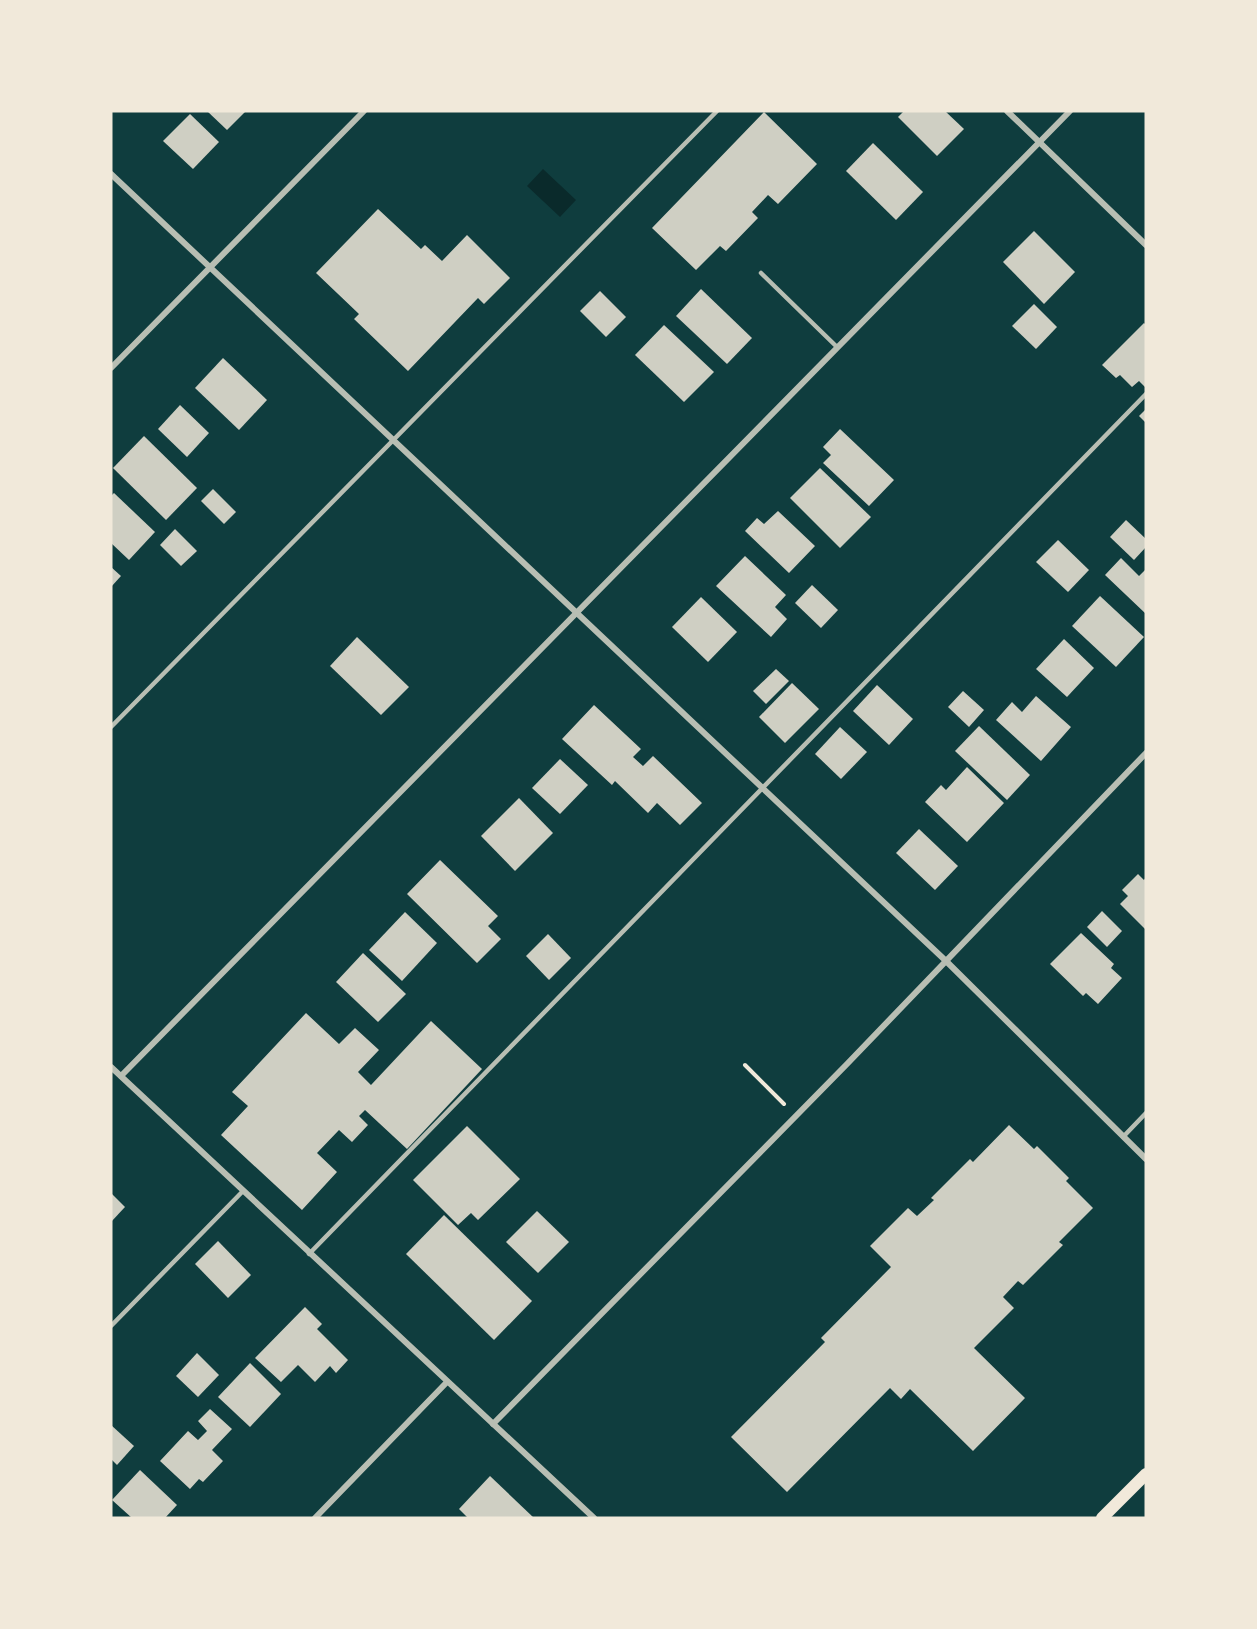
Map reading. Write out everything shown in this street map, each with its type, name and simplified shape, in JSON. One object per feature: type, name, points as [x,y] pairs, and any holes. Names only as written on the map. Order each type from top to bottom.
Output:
[{"type":"main road","points":[[1102,1518],[1146,1474]]},
{"type":"street","points":[[111,368],[364,111]]},
{"type":"street","points":[[1007,111],[1146,245]]},
{"type":"street","points":[[121,1077],[549,644],[575,613],[1070,111]]},
{"type":"street","points":[[111,174],[946,961],[1146,1159]]},
{"type":"street","points":[[493,1424],[1146,753]]},
{"type":"street","points":[[111,1067],[594,1518]]},
{"type":"street","points":[[315,1518],[447,1382]]},
{"type":"lane","points":[[111,727],[717,111]]},
{"type":"lane","points":[[761,273],[837,347]]},
{"type":"lane","points":[[309,1254],[1146,394]]},
{"type":"lane","points":[[1123,1137],[1146,1113]]},
{"type":"lane","points":[[111,1326],[243,1191]]},
{"type":"path","points":[[745,1065],[785,1104]]},
{"type":"water","points":[[543,169],[576,200],[560,217],[527,186]]},
{"type":"building","points":[[207,111],[246,111],[227,130]]},
{"type":"building","points":[[904,111],[945,111],[964,129],[937,156],[898,117]]},
{"type":"building","points":[[764,112],[817,164],[778,204],[768,195],[752,212],[758,218],[726,251],[720,246],[696,270],[652,228]]},
{"type":"building","points":[[190,114],[219,142],[193,169],[163,141]]},
{"type":"building","points":[[873,143],[923,192],[896,220],[846,171]]},
{"type":"building","points":[[378,209],[421,249],[425,245],[442,261],[467,235],[510,278],[484,304],[478,298],[408,371],[354,319],[359,314],[316,273]]},
{"type":"building","points":[[1034,231],[1075,272],[1044,304],[1003,262]]},
{"type":"building","points":[[701,289],[752,338],[727,364],[676,316]]},
{"type":"building","points":[[600,291],[626,317],[606,337],[580,311]]},
{"type":"building","points":[[1034,304],[1057,327],[1036,349],[1012,326]]},
{"type":"building","points":[[1144,323],[1146,325],[1146,388],[1139,381],[1132,387],[1120,375],[1116,378],[1102,365]]},
{"type":"building","points":[[664,325],[714,372],[684,402],[635,355]]},
{"type":"building","points":[[223,358],[267,400],[239,430],[195,388]]},
{"type":"building","points":[[180,405],[209,433],[187,457],[158,429]]},
{"type":"building","points":[[1146,409],[1146,423],[1139,416]]},
{"type":"building","points":[[840,429],[894,480],[869,506],[823,463],[831,455],[823,447]]},
{"type":"building","points":[[144,436],[197,488],[166,520],[113,468]]},
{"type":"building","points":[[820,468],[871,517],[840,548],[790,498]]},
{"type":"building","points":[[213,489],[236,512],[224,524],[201,501]]},
{"type":"building","points":[[114,493],[155,532],[129,560],[111,543],[111,496]]},
{"type":"building","points":[[778,511],[815,546],[789,573],[745,531],[757,518],[764,524]]},
{"type":"building","points":[[1126,520],[1146,539],[1146,547],[1134,560],[1110,537]]},
{"type":"building","points":[[175,529],[197,551],[181,566],[160,545]]},
{"type":"building","points":[[1058,540],[1089,570],[1068,592],[1036,562]]},
{"type":"building","points":[[745,556],[786,595],[775,607],[787,619],[771,637],[716,586]]},
{"type":"building","points":[[1121,558],[1139,576],[1146,569],[1146,614],[1105,575]]},
{"type":"building","points":[[111,567],[121,576],[111,587]]},
{"type":"building","points":[[812,585],[838,610],[821,628],[795,603]]},
{"type":"building","points":[[1100,596],[1144,637],[1116,667],[1072,626]]},
{"type":"building","points":[[701,597],[737,632],[708,662],[672,627]]},
{"type":"building","points":[[357,637],[409,687],[381,715],[330,666]]},
{"type":"building","points":[[1064,639],[1094,668],[1067,697],[1036,669]]},
{"type":"building","points":[[776,669],[789,681],[766,704],[753,691]]},
{"type":"building","points":[[792,683],[819,709],[785,743],[759,717]]},
{"type":"building","points":[[877,685],[913,719],[889,745],[853,711]]},
{"type":"building","points":[[963,691],[984,710],[969,727],[948,707]]},
{"type":"building","points":[[1036,696],[1071,727],[1041,761],[996,720],[1012,702],[1022,712]]},
{"type":"building","points":[[594,705],[641,749],[633,757],[643,766],[653,756],[702,803],[680,825],[657,803],[648,813],[615,781],[612,785],[562,739]]},
{"type":"building","points":[[979,726],[1030,775],[1007,800],[955,751]]},
{"type":"building","points":[[840,727],[867,752],[841,779],[815,754]]},
{"type":"building","points":[[560,759],[588,785],[560,814],[532,788]]},
{"type":"building","points":[[967,767],[1004,803],[967,842],[925,802],[941,785],[946,790]]},
{"type":"building","points":[[519,798],[553,833],[515,871],[481,836]]},
{"type":"building","points":[[919,829],[958,866],[935,890],[896,853]]},
{"type":"building","points":[[440,860],[498,916],[488,926],[501,939],[477,963],[407,894]]},
{"type":"building","points":[[1138,874],[1144,880],[1146,877],[1146,930],[1120,904],[1128,896],[1122,890]]},
{"type":"building","points":[[1102,911],[1122,931],[1107,947],[1087,927]]},
{"type":"building","points":[[405,912],[437,943],[402,981],[369,950]]},
{"type":"building","points":[[1081,933],[1114,964],[1111,968],[1122,978],[1098,1004],[1086,993],[1083,996],[1050,964]]},
{"type":"building","points":[[548,934],[571,958],[549,980],[526,956]]},
{"type":"building","points":[[363,953],[406,994],[378,1022],[336,982]]},
{"type":"building","points":[[306,1013],[339,1044],[355,1028],[379,1050],[358,1072],[371,1085],[431,1021],[482,1069],[407,1149],[365,1110],[359,1116],[368,1125],[352,1142],[339,1130],[317,1153],[337,1172],[302,1210],[221,1135],[248,1106],[232,1092]]},
{"type":"building","points":[[1009,1125],[1034,1149],[1037,1146],[1069,1178],[1066,1181],[1093,1208],[1059,1242],[1063,1245],[1023,1285],[1018,1281],[1003,1297],[1014,1308],[974,1348],[1025,1398],[973,1451],[910,1389],[901,1399],[890,1388],[787,1492],[731,1437],[825,1342],[821,1338],[891,1267],[870,1246],[908,1208],[917,1216],[934,1200],[931,1198],[970,1159],[973,1162]]},
{"type":"building","points":[[467,1126],[520,1179],[478,1220],[471,1213],[458,1225],[413,1180]]},
{"type":"building","points":[[111,1193],[125,1207],[111,1222]]},
{"type":"building","points":[[537,1211],[569,1242],[538,1273],[506,1242]]},
{"type":"building","points":[[444,1215],[532,1301],[494,1340],[406,1254]]},
{"type":"building","points":[[218,1241],[251,1275],[228,1298],[195,1264]]},
{"type":"building","points":[[305,1307],[322,1324],[317,1329],[348,1360],[336,1373],[330,1366],[315,1382],[298,1365],[281,1382],[255,1358]]},
{"type":"building","points":[[197,1353],[219,1375],[198,1397],[176,1376]]},
{"type":"building","points":[[250,1363],[281,1394],[250,1427],[218,1397]]},
{"type":"building","points":[[210,1409],[232,1429],[212,1450],[223,1461],[203,1482],[199,1479],[190,1489],[160,1461],[188,1431],[198,1440],[207,1431],[198,1421]]},
{"type":"building","points":[[111,1425],[134,1446],[117,1465],[111,1459]]},
{"type":"building","points":[[140,1470],[177,1505],[165,1518],[132,1518],[112,1500]]},
{"type":"building","points":[[490,1476],[534,1518],[468,1518],[459,1509]]}]
